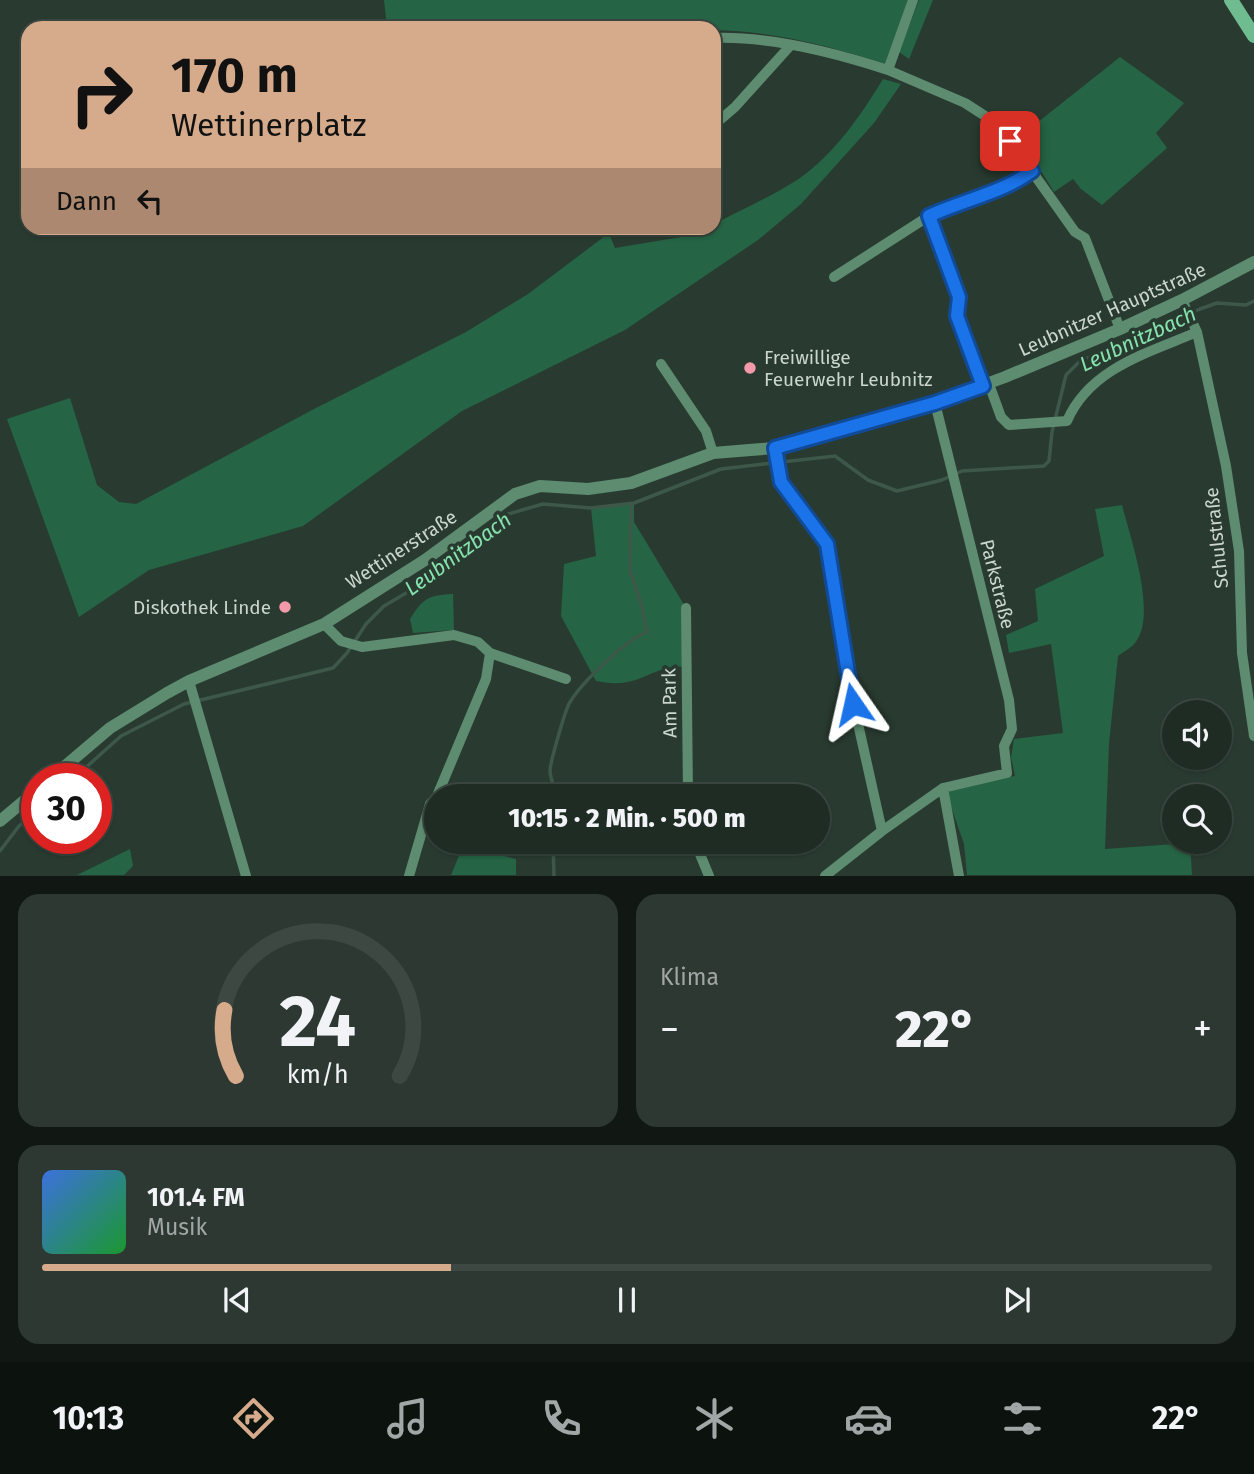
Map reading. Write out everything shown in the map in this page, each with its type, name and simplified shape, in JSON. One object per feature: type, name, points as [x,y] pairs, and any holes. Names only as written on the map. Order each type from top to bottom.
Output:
[{"type":"main road","points":[[1231,0],[1254,36]]},
{"type":"street","points":[[888,69],[912,0]]},
{"type":"street","points":[[721,38],[790,46],[843,56],[888,69],[964,103],[999,125],[1075,232],[1085,238],[1120,328]]},
{"type":"street","points":[[721,119],[790,46]]},
{"type":"street","points":[[834,277],[929,216],[1014,184],[1032,171]]},
{"type":"street","points":[[929,216],[959,297],[957,316],[1001,417],[1009,425],[1063,421],[1089,386],[1114,369],[1197,332]]},
{"type":"street","name":"Leubnitzer Hauptstraße","points":[[935,403],[986,385],[1120,328],[1186,309],[1254,261]]},
{"type":"street","name":"Schulstraße","points":[[1186,309],[1197,332],[1226,466],[1239,551],[1242,653],[1254,736]]},
{"type":"street","points":[[661,364],[706,431],[713,453]]},
{"type":"street","name":"Wettinerstraße","points":[[69,763],[110,728],[324,624],[425,559],[515,494],[540,486],[587,489],[631,483],[713,453],[776,451],[803,440],[935,403]]},
{"type":"street","name":"Parkstraße","points":[[935,403],[1009,700],[1012,729],[1004,746],[1007,773],[943,788]]},
{"type":"street","points":[[776,451],[781,482],[827,544],[848,679],[881,831]]},
{"type":"street","name":"Am Park","points":[[686,608],[688,784]]},
{"type":"street","points":[[324,624],[341,641],[358,646],[454,635],[478,642],[490,653],[566,679]]},
{"type":"street","points":[[442,784],[486,679],[490,653]]},
{"type":"street","points":[[191,688],[246,876]]},
{"type":"street","points":[[825,876],[881,831],[943,788],[959,876]]},
{"type":"street","points":[[0,821],[21,803]]},
{"type":"street","points":[[410,876],[424,826]]},
{"type":"street","points":[[700,854],[709,876]]},
{"type":"green space","points":[[384,0],[908,0],[885,64],[801,41],[757,33],[721,30],[721,21],[386,21]]},
{"type":"green space","points":[[919,0],[933,0],[909,59],[899,52]]},
{"type":"green space","points":[[1120,57],[1184,103],[1156,133],[1167,148],[1102,205],[1081,189],[1073,179],[1054,192],[1019,135]]},
{"type":"green space","points":[[883,79],[901,84],[874,123],[801,204],[758,240],[625,330],[462,411],[303,526],[149,570],[79,617],[7,419],[70,398],[97,485],[119,502],[136,504],[466,332],[528,294],[606,235],[610,235],[615,248],[693,235],[721,235],[721,220],[779,191],[813,168],[846,133]]},
{"type":"green space","points":[[634,503],[634,522],[686,608],[685,667],[659,670],[628,682],[596,681],[561,616],[564,564],[596,556],[591,508]]},
{"type":"green space","points":[[1122,505],[1136,555],[1144,614],[1135,643],[1118,656],[1109,744],[1105,849],[1162,845],[1162,854],[1191,854],[1192,875],[967,875],[964,844],[946,792],[965,785],[1015,776],[1011,757],[1014,739],[1063,733],[1051,644],[1009,653],[1006,635],[1038,621],[1035,589],[1104,556],[1095,509]]},
{"type":"green space","points":[[453,594],[454,630],[413,633],[410,619],[423,602],[438,595]]},
{"type":"green space","points":[[130,849],[133,866],[124,875],[77,875]]},
{"type":"green space","points":[[460,854],[496,854],[516,859],[516,875],[451,875]]},
{"type":"waterway","name":"Leubnitzbach","points":[[91,763],[121,736],[184,704],[333,668],[347,653],[366,624],[384,606],[437,575],[508,514],[543,504],[591,508],[634,503],[721,469],[835,456],[868,480],[897,491],[942,480],[962,471],[1044,466],[1049,461],[1052,432],[1066,375],[1080,361],[1217,303],[1246,305],[1254,301]]},
{"type":"waterway","points":[[552,784],[551,765],[570,702],[584,683],[605,663],[647,632],[630,570],[631,504]]},
{"type":"waterway","name":"Leubnitzbach","points":[[0,851],[21,824]]},
{"type":"waterway","points":[[553,854],[554,876]]},
{"type":"place","name":"Freiwillige Feuerwehr Leubnitz","points":[[750,368]]},
{"type":"place","name":"Diskothek Linde","points":[[285,607]]},
{"type":"route","points":[[853,704],[827,544],[781,482],[775,448],[935,403],[983,386],[957,316],[959,297],[929,216],[1014,184],[1032,171],[1010,141]]}]
